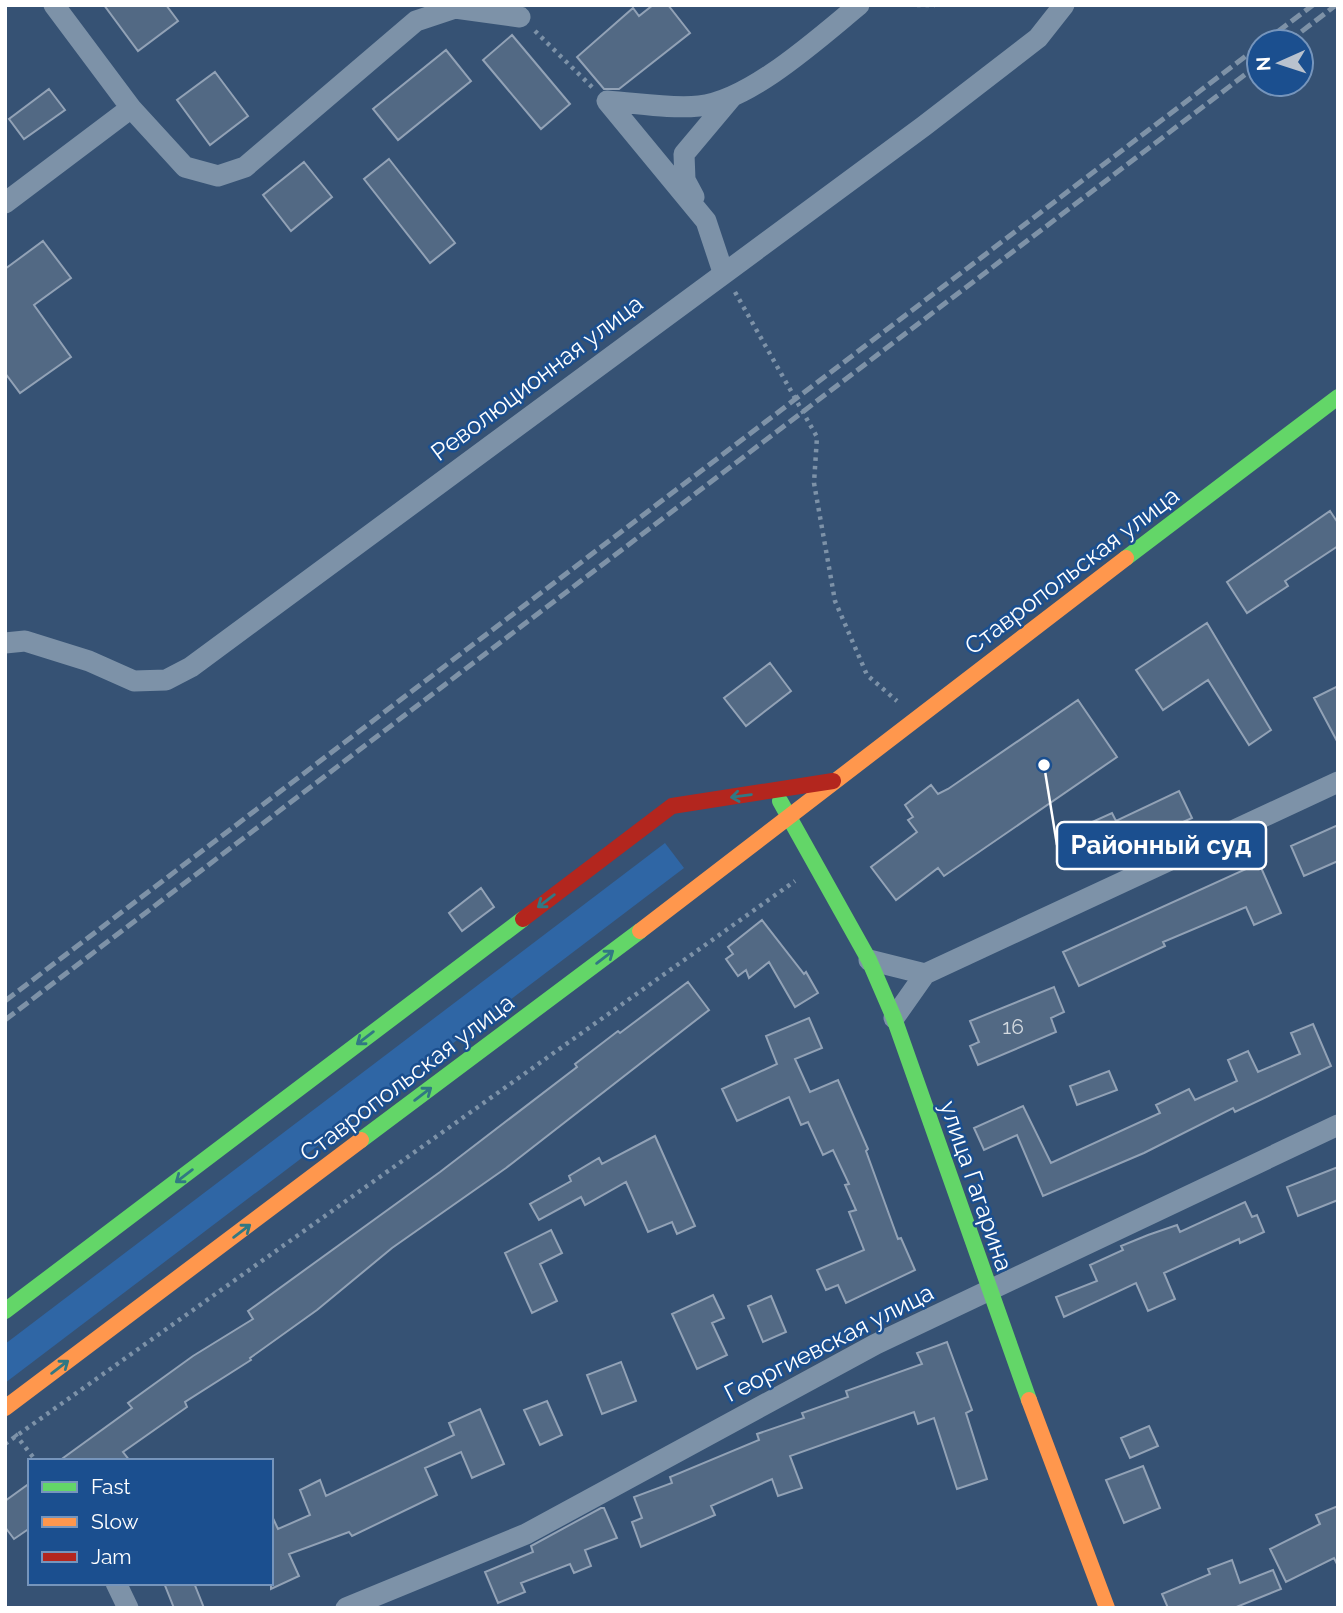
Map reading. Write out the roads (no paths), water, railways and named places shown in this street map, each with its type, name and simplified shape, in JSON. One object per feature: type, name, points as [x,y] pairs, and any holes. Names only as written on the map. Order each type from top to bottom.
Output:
[{"type":"main road","name":"Ставропольская улица","points":[[5,1408],[791,818],[833,781],[1338,397]]},
{"type":"main road","name":"Ставропольская улица","points":[[5,1311],[672,806],[833,781]]},
{"type":"main road","name":"улица Гагарина","points":[[775,791],[869,960],[894,1018],[989,1292],[1107,1608]]},
{"type":"street","points":[[54,5],[131,108],[185,167],[218,176],[245,167],[416,21],[454,7],[520,17]]},
{"type":"street","points":[[706,221],[607,102],[701,106],[736,93],[781,69],[859,5]]},
{"type":"street","name":"Революционная улица","points":[[5,643],[25,641],[89,661],[134,681],[166,680],[217,650],[723,272],[924,126],[1038,38],[1064,5]]},
{"type":"street","points":[[723,272],[706,221],[685,180],[684,154],[736,93]]},
{"type":"street","points":[[5,203],[131,108]]},
{"type":"street","points":[[894,1018],[925,974],[1338,782]]},
{"type":"street","points":[[869,960],[925,974]]},
{"type":"street","name":"Георгиевская улица","points":[[346,1608],[526,1534],[876,1344],[1338,1125]]},
{"type":"street","points":[[117,1585],[128,1608]]},
{"type":"railway","points":[[1283,28],[1313,5]]},
{"type":"railway","points":[[1306,28],[1336,5]]},
{"type":"railway","points":[[5,1001],[1245,57]]},
{"type":"railway","points":[[5,1020],[1245,75]]},
{"type":"place","name":"Районный суд","points":[[1044,765]]}]
